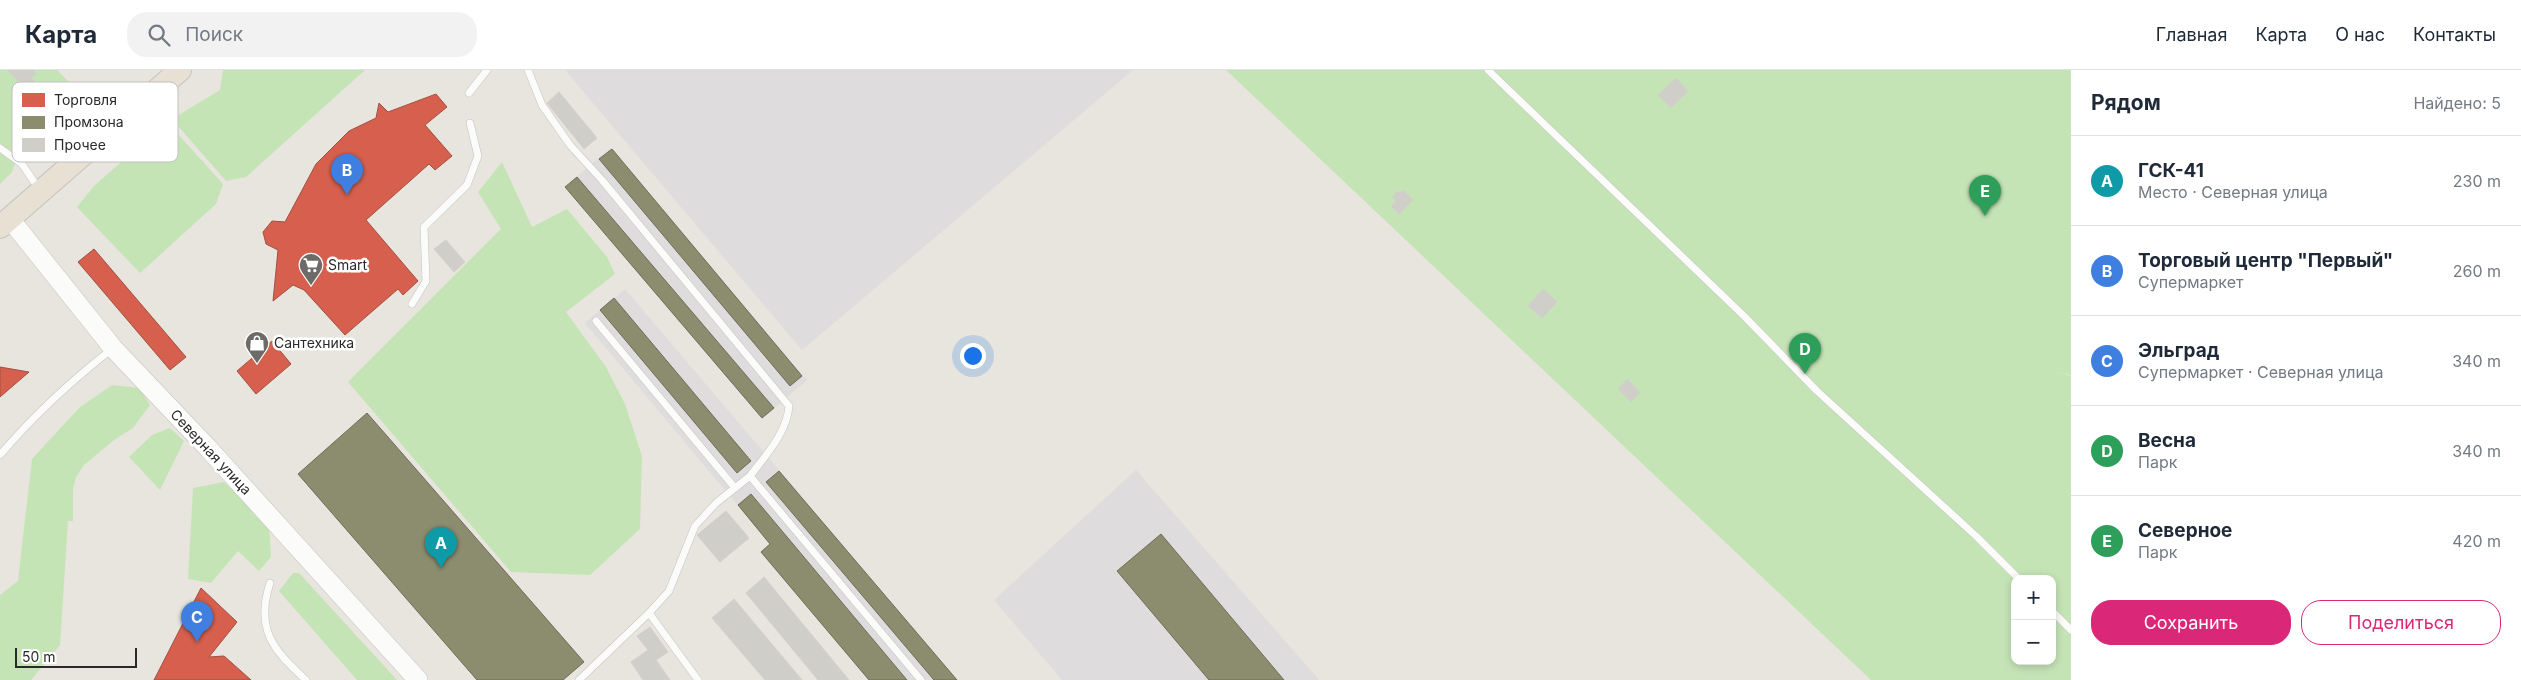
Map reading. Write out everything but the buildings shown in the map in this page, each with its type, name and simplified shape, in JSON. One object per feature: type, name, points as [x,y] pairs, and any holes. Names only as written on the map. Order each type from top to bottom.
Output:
[{"type":"highway","points":[[166,82],[180,70]]},
{"type":"highway","points":[[5,223],[74,162]]},
{"type":"main road","name":"Северная улица","points":[[5,223],[113,348],[207,448],[418,680]]},
{"type":"lane","points":[[469,93],[487,70]]},
{"type":"lane","points":[[528,70],[542,105],[570,146],[602,180],[789,406],[788,416],[776,440],[750,476],[716,503],[695,526],[669,591],[649,613],[579,680]]},
{"type":"lane","points":[[1488,70],[1745,317],[1817,391],[1976,536],[2016,575]]},
{"type":"lane","points":[[412,304],[426,281],[424,227],[467,186],[478,156],[470,123]]},
{"type":"lane","points":[[0,148],[12,157]]},
{"type":"lane","points":[[19,162],[41,191]]},
{"type":"lane","points":[[596,320],[735,488]]},
{"type":"lane","points":[[0,455],[26,424],[74,378],[113,348]]},
{"type":"lane","points":[[750,476],[922,680]]},
{"type":"lane","points":[[270,583],[264,605],[265,629],[285,661],[306,680]]},
{"type":"lane","points":[[649,613],[698,680]]},
{"type":"lane","points":[[2056,615],[2071,630]]},
{"type":"shaded area","points":[[565,70],[1133,70],[802,350]]},
{"type":"shaded area","points":[[610,148],[807,380],[762,419],[566,186]]},
{"type":"shaded area","points":[[625,289],[957,680],[884,680],[585,323]]},
{"type":"shaded area","points":[[1136,470],[1319,680],[1062,680],[994,600]]},
{"type":"green space","points":[[0,70],[57,70],[69,82],[12,82],[12,162],[15,162],[12,172],[0,184]]},
{"type":"green space","points":[[223,70],[365,70],[246,177],[226,181],[178,126],[178,115],[220,90]]},
{"type":"green space","points":[[1226,70],[2071,70],[2071,375],[2058,372],[2071,376],[2071,680],[1871,680]]},
{"type":"green space","points":[[178,134],[223,184],[216,204],[140,273],[77,207],[95,185],[121,162],[178,162]]},
{"type":"green space","points":[[502,162],[532,227],[567,209],[607,257],[615,274],[566,312],[606,367],[625,404],[642,456],[640,529],[590,575],[511,572],[348,382],[501,229],[478,192]]},
{"type":"green space","points":[[112,385],[139,388],[150,405],[133,428],[114,440],[84,465],[76,477],[73,489],[73,521],[68,521],[60,645],[31,680],[0,680],[0,595],[18,581],[32,459],[79,408]]},
{"type":"green space","points":[[170,428],[184,441],[160,490],[129,457],[152,435]]},
{"type":"green space","points":[[224,482],[269,524],[271,557],[259,571],[238,551],[211,583],[188,579],[193,488]]},
{"type":"green space","points":[[293,573],[299,573],[397,680],[357,680],[279,591]]},
{"type":"place","name":"Торговый центр \"Первый\"","points":[[347,195]]},
{"type":"place","name":"Северное","points":[[1985,216]]},
{"type":"place","name":"Smart","points":[[311,286]]},
{"type":"place","name":"Сантехника","points":[[257,364]]},
{"type":"place","name":"Весна","points":[[1805,374]]},
{"type":"place","name":"ГСК-41","points":[[441,568]]},
{"type":"place","name":"Эльград","points":[[197,642]]}]
